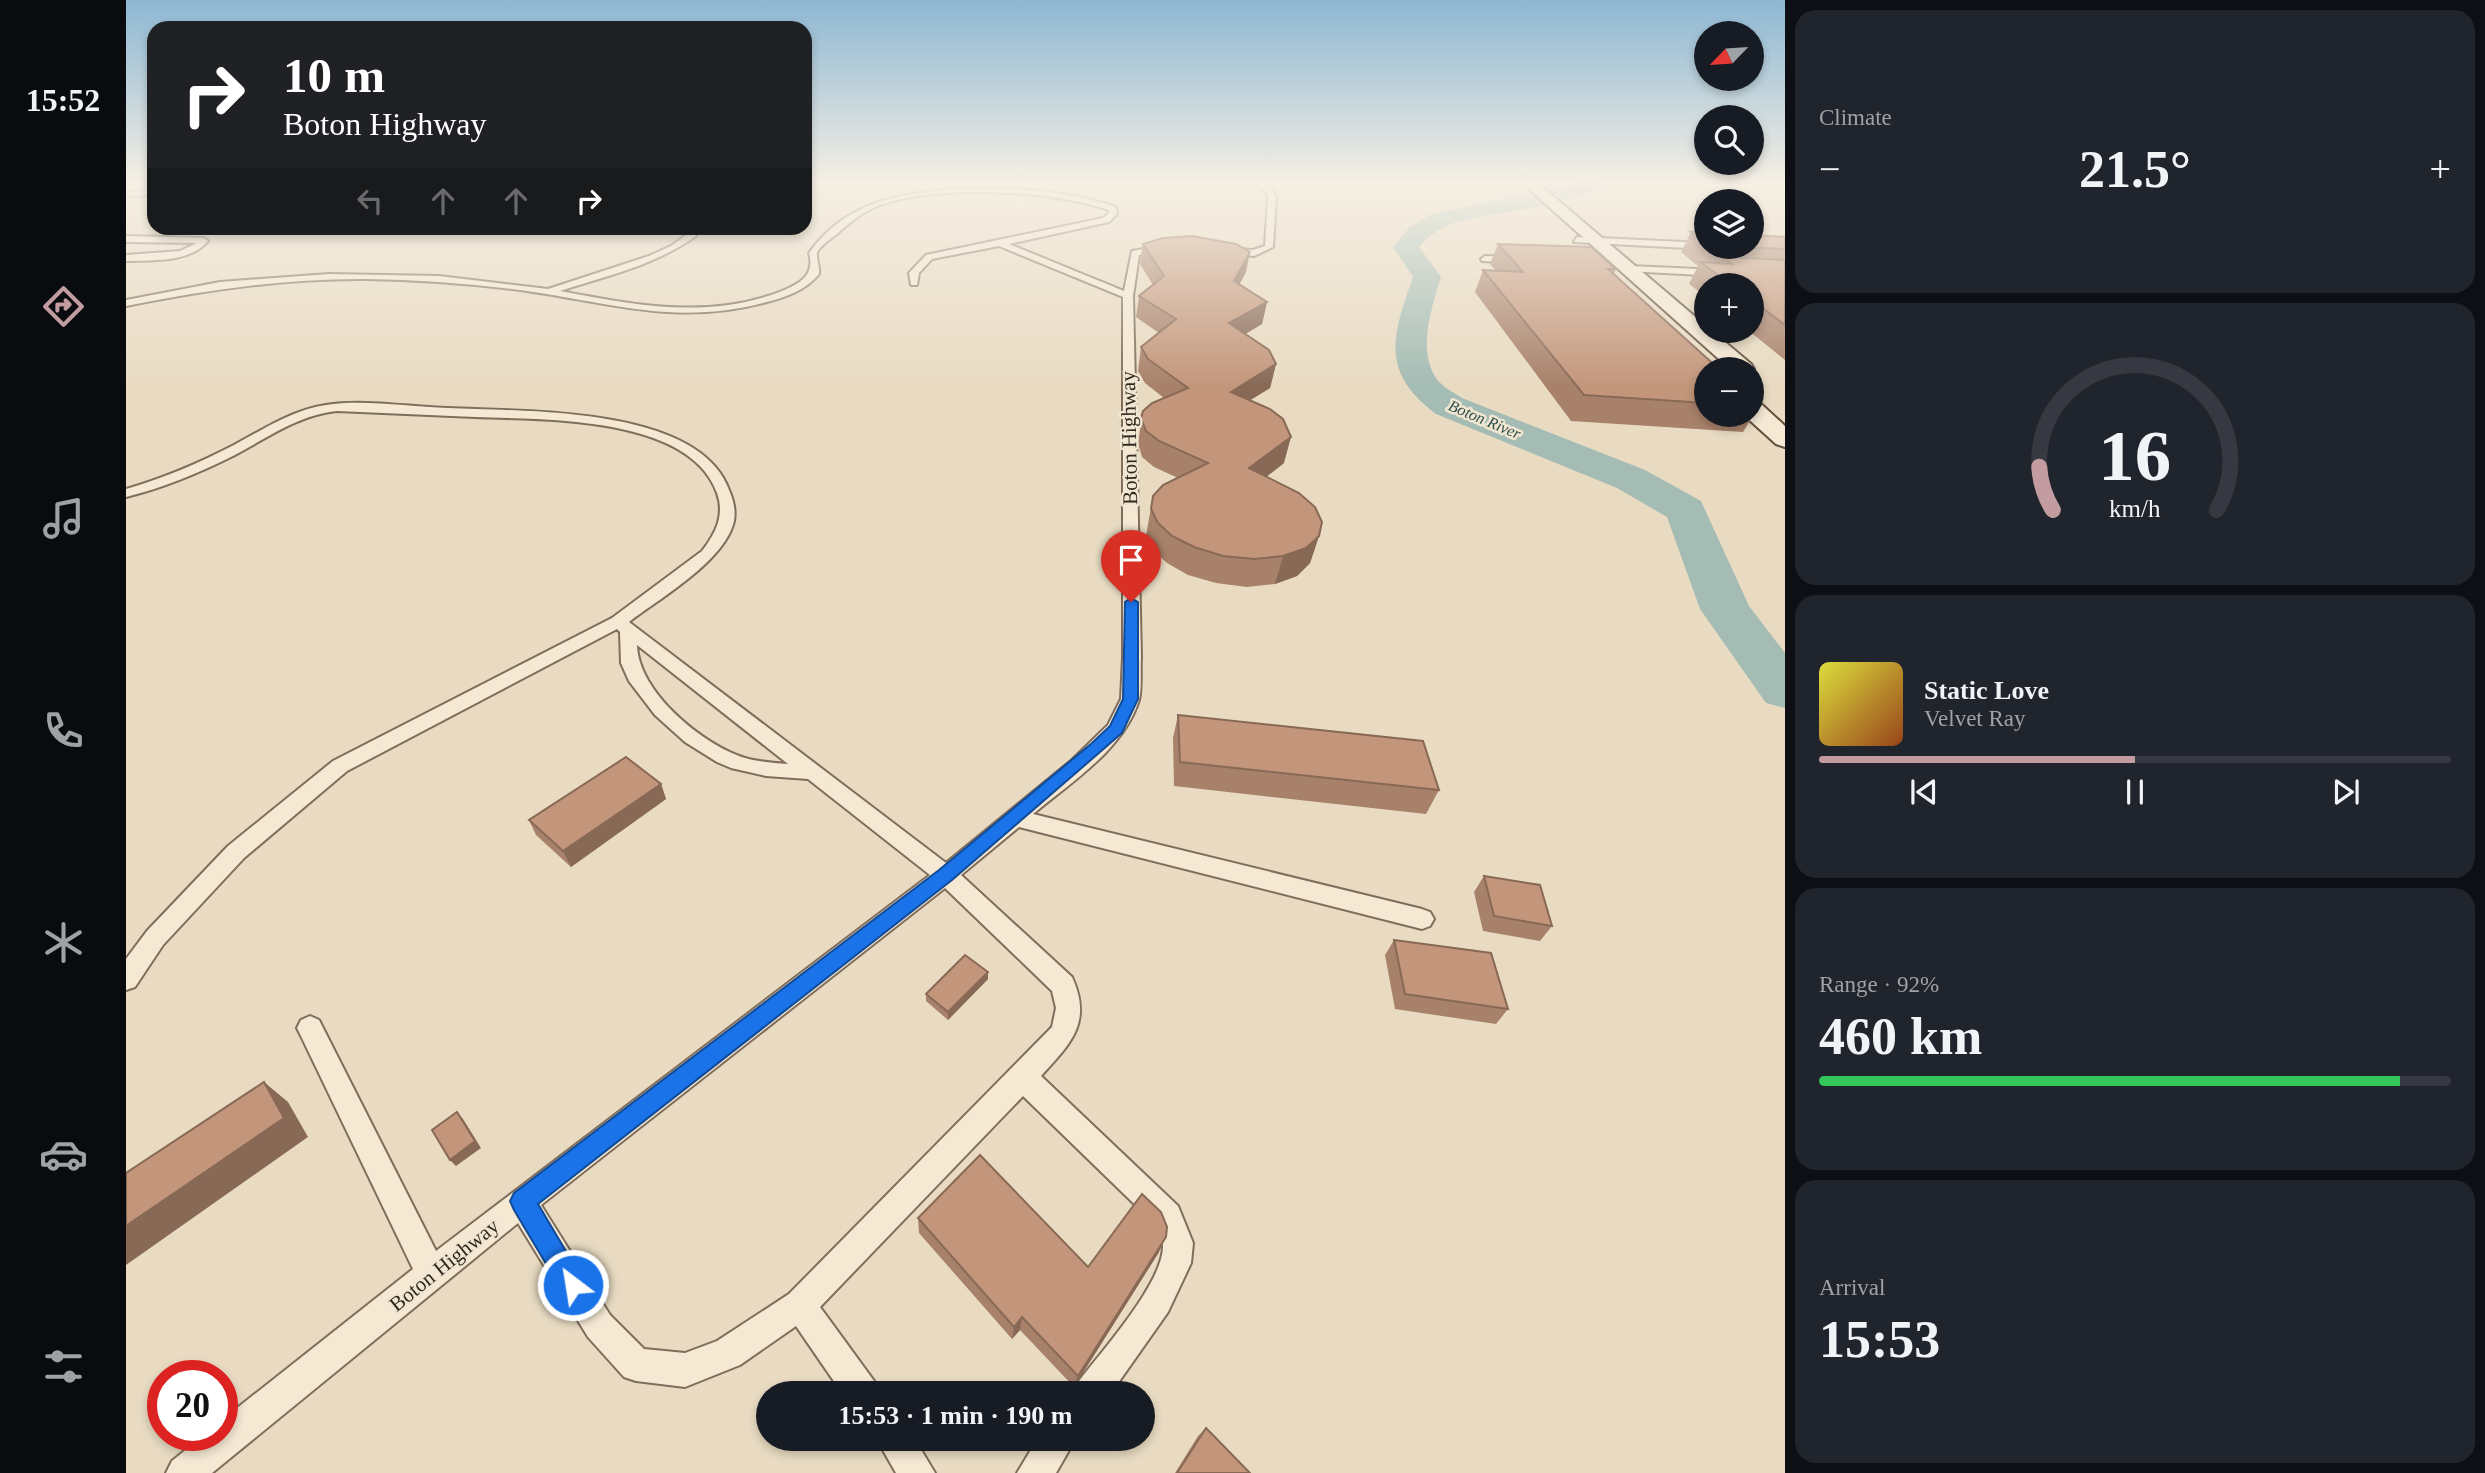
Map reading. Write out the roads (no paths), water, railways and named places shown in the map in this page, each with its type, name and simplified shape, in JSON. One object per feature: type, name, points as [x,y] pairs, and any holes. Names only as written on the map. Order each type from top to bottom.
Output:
[{"type":"street","points":[[1586,249],[1681,340]]},
{"type":"street","points":[[1608,249],[1729,357]]},
{"type":"street","points":[[1764,420],[1785,439]]},
{"type":"lane","points":[[126,258],[183,253],[198,249]]},
{"type":"lane","points":[[548,292],[672,249]]},
{"type":"lane","points":[[126,303],[221,285],[310,278],[423,278],[512,286],[657,310],[688,312],[749,304],[786,293],[813,275],[816,263],[813,253],[816,249]]},
{"type":"lane","points":[[914,282],[914,273],[929,257],[971,249]]},
{"type":"lane","points":[[1014,249],[1128,296]]},
{"type":"lane","name":"Boton Highway","points":[[184,1473],[522,1201],[946,875],[1079,765],[1116,729],[1130,699],[1128,296],[1135,253],[1150,249],[1172,249]]},
{"type":"lane","points":[[1211,251],[1254,253],[1265,249]]},
{"type":"lane","points":[[1485,259],[1524,260]]},
{"type":"lane","points":[[1630,269],[1733,273]]},
{"type":"lane","points":[[126,493],[214,460],[301,413],[317,408],[570,416],[630,426],[683,447],[705,463],[719,480],[727,502],[727,520],[718,540],[707,555],[624,626],[340,766],[236,852],[155,938],[126,979]]},
{"type":"lane","points":[[522,1201],[598,1326],[636,1365],[685,1370],[728,1353],[800,1305],[1063,1033],[1069,1008],[1063,985],[946,875],[624,626]]},
{"type":"lane","points":[[624,626],[630,665],[647,695],[681,731],[735,763],[772,771],[813,772]]},
{"type":"lane","points":[[1015,818],[1422,919]]},
{"type":"lane","points":[[310,1028],[432,1275]]},
{"type":"lane","points":[[1023,1077],[1168,1216],[1178,1246],[1174,1270],[1164,1289],[1099,1381]]},
{"type":"lane","points":[[800,1305],[854,1381]]},
{"type":"lane","points":[[902,1451],[918,1473]]},
{"type":"lane","points":[[1035,1473],[1050,1451]]},
{"type":"waterway","name":"Boton River","points":[[1407,249],[1427,277],[1418,303],[1411,345],[1416,373],[1423,385],[1449,406],[1631,479],[1686,510],[1725,609],[1785,690]]}]
